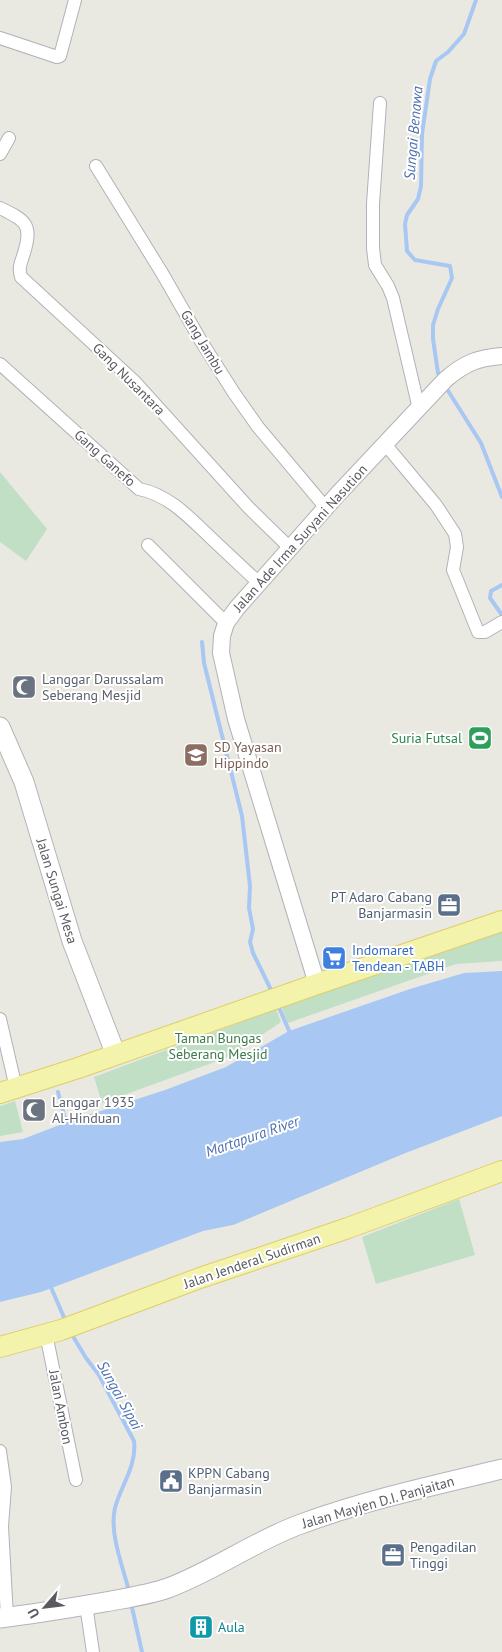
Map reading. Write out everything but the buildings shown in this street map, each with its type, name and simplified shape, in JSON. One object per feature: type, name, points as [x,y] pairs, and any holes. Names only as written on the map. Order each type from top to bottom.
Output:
[{"type":"main road","name":"Jalan Sungai Mesa","points":[[0,727],[24,782],[72,941],[116,1055]]},
{"type":"main road","points":[[8,1090],[116,1055],[502,921]]},
{"type":"main road","name":"Jalan Jenderal Sudirman","points":[[0,1347],[54,1332],[200,1278],[348,1228],[502,1171]]},
{"type":"main road","name":"Jalan Mayjen D.I. Panjaitan","points":[[4,1617],[86,1605],[167,1588],[190,1578],[267,1537],[301,1524],[377,1500],[502,1469]]},
{"type":"street","points":[[0,38],[57,57],[60,56],[75,0]]},
{"type":"street","points":[[380,104],[373,204],[375,265],[393,298],[419,409]]},
{"type":"street","points":[[0,154],[10,138]]},
{"type":"street","name":"Gang Jambu","points":[[96,166],[234,393],[258,427],[326,508]]},
{"type":"street","name":"Gang Nusantara","points":[[0,208],[19,217],[27,228],[28,234],[19,265],[21,276],[135,382],[249,508],[290,548]]},
{"type":"street","name":"Jalan Ade Irma Suryani Nasution","points":[[317,984],[236,719],[221,652],[222,636],[226,623],[237,608],[384,444],[446,379],[459,368],[474,360],[502,356]]},
{"type":"street","name":"Gang Ganefo","points":[[0,364],[138,489],[163,497],[181,510],[259,583]]},
{"type":"street","points":[[384,444],[436,504],[455,534],[457,547],[452,570],[478,632],[485,632],[501,622]]},
{"type":"street","points":[[148,545],[226,623]]},
{"type":"street","points":[[0,1020],[8,1090]]},
{"type":"street","name":"Jalan Ambon","points":[[54,1332],[76,1480]]},
{"type":"street","points":[[0,1451],[4,1617]]},
{"type":"street","points":[[86,1605],[93,1652]]},
{"type":"green space","points":[[0,472],[47,529],[26,561],[0,542]]},
{"type":"green space","points":[[502,931],[502,961],[456,964],[288,1023],[281,1005]]},
{"type":"green space","name":"Taman Bungas Seberang Mesjid","points":[[276,1009],[281,1022],[231,1056],[102,1103],[94,1077]]},
{"type":"green space","points":[[15,1101],[23,1132],[0,1136],[0,1106]]},
{"type":"green space","points":[[459,1199],[475,1255],[376,1284],[362,1237]]},
{"type":"water","name":"Martapura River","points":[[502,971],[502,1116],[403,1154],[233,1225],[203,1231],[41,1292],[0,1302],[0,1142],[23,1139],[70,1121],[165,1090],[226,1067],[289,1031],[410,989],[464,973]]},
{"type":"waterway","name":"Sungai Benawa","points":[[441,378],[438,373],[433,325],[452,278],[450,266],[415,260],[407,251],[405,224],[407,215],[418,199],[421,186],[422,134],[430,79],[436,61],[448,52],[464,34],[476,0]]},
{"type":"waterway","name":"Sungai Benawa","points":[[445,386],[481,443],[502,497]]},
{"type":"waterway","name":"Sungai Benawa","points":[[502,585],[491,591],[490,598],[502,615]]},
{"type":"waterway","points":[[202,642],[204,663],[242,816],[250,886],[249,908],[253,929],[250,942],[253,953],[273,994]]},
{"type":"waterway","points":[[278,1005],[290,1033]]},
{"type":"waterway","points":[[58,1092],[66,1123]]},
{"type":"waterway","name":"Sungai Sipai","points":[[50,1285],[66,1322]]},
{"type":"waterway","name":"Sungai Sipai","points":[[71,1333],[99,1375],[134,1441],[131,1467],[115,1508],[114,1518],[115,1539],[129,1591]]},
{"type":"waterway","name":"Sungai Sipai","points":[[131,1603],[142,1652]]},
{"type":"place","name":"Langgar Darussalam Seberang Mesjid","points":[[24,687]]},
{"type":"place","name":"Suria Futsal","points":[[480,738]]},
{"type":"place","name":"SD Yayasan Hippindo","points":[[196,755]]},
{"type":"place","name":"PT Adaro Cabang Banjarmasin","points":[[449,905]]},
{"type":"place","name":"Indomaret Tendean - TABH","points":[[334,958]]},
{"type":"place","name":"Langgar 1935 Al-Hinduan","points":[[34,1110]]},
{"type":"place","name":"KPPN Cabang Banjarmasin","points":[[171,1481]]},
{"type":"place","name":"Pengadilan Tinggi","points":[[393,1555]]},
{"type":"place","name":"Aula","points":[[201,1627]]}]
